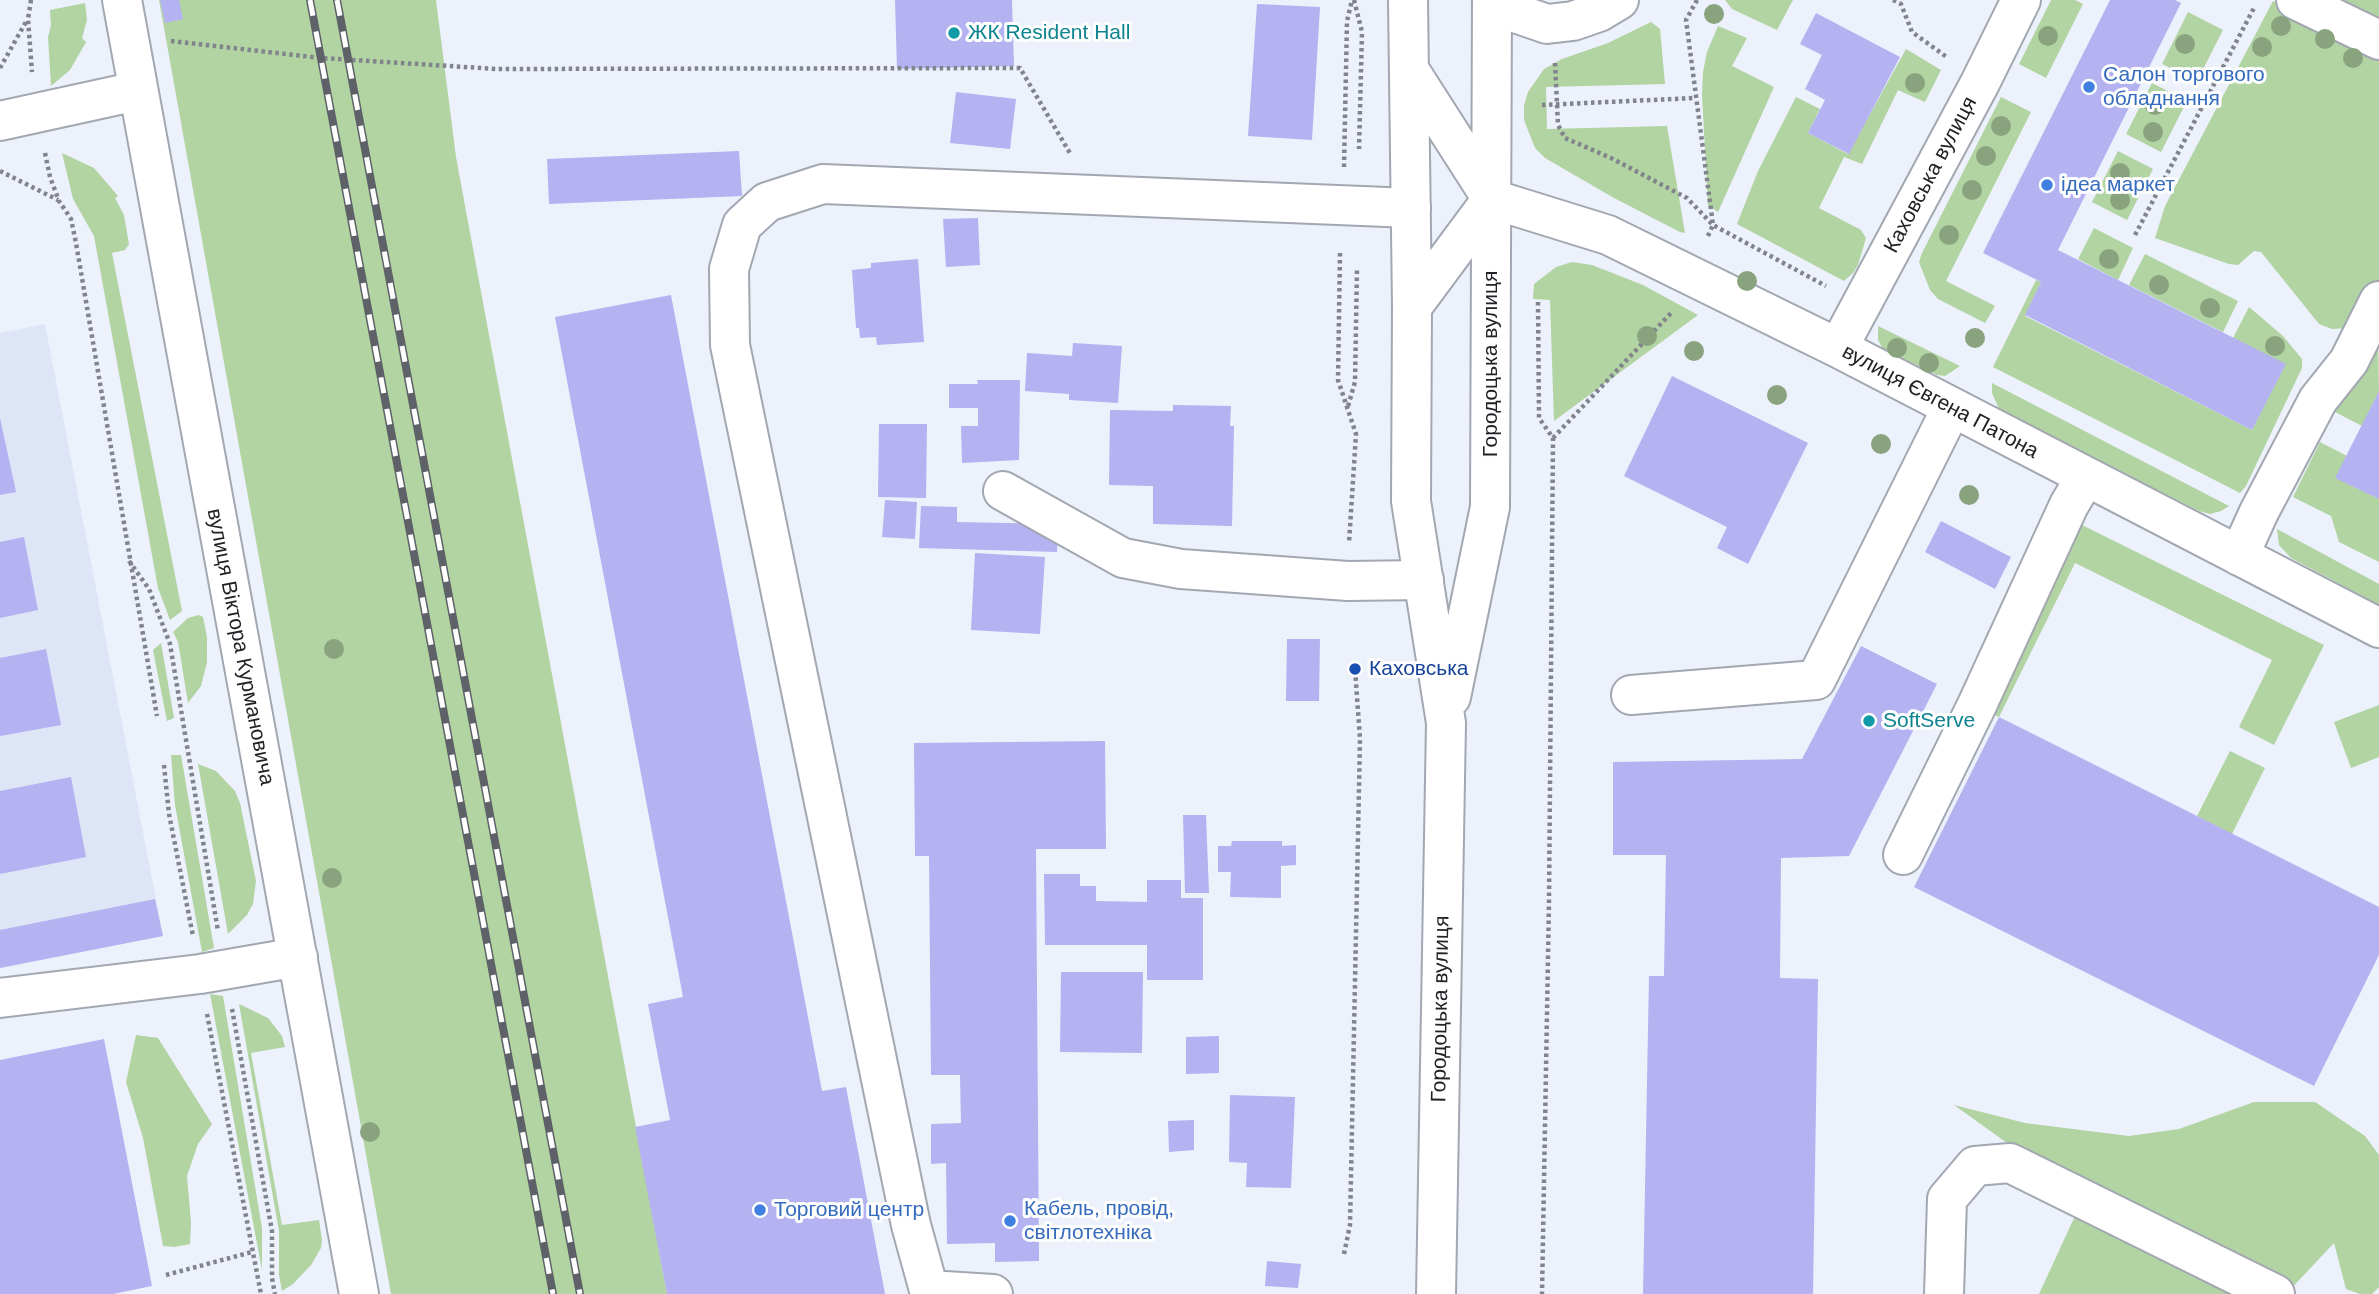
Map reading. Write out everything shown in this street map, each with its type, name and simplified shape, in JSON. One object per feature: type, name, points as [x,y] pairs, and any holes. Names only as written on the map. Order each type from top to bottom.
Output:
[{"type":"street","name":"вулиця Віктора Курмановича","points":[[122,0],[359,1294]]},
{"type":"street","name":"Городоцька вулиця","points":[[1409,0],[1412,307],[1410,501],[1446,723],[1436,1294]]},
{"type":"street","name":"Городоцька вулиця","points":[[1446,723],[1490,507],[1492,0]]},
{"type":"street","points":[[1502,0],[1518,13],[1547,24],[1573,21],[1599,12],[1619,0]]},
{"type":"street","name":"Каховська вулиця","points":[[1838,348],[1980,83],[2021,0]]},
{"type":"street","points":[[2296,0],[2379,40]]},
{"type":"street","points":[[1409,70],[1492,199],[1412,307]]},
{"type":"street","points":[[0,121],[137,91]]},
{"type":"street","points":[[993,1294],[929,1292],[911,1225],[730,345],[729,269],[742,225],[767,202],[823,184],[1411,208]]},
{"type":"street","name":"вулиця Євгена Патона","points":[[1492,199],[1608,235],[1838,348],[2379,628]]},
{"type":"street","points":[[2239,556],[2318,400],[2350,361],[2379,301]]},
{"type":"street","points":[[1632,695],[1816,680],[1952,407]]},
{"type":"street","points":[[1903,855],[1977,705],[2069,506],[2085,478]]},
{"type":"street","points":[[1003,491],[1124,558],[1181,569],[1348,581],[1424,580]]},
{"type":"street","points":[[0,998],[225,970],[298,957]]},
{"type":"street","points":[[1944,1294],[1947,1199],[1975,1166],[2010,1163],[2275,1294]]},
{"type":"path","points":[[31,0],[28,19],[33,79]]},
{"type":"path","points":[[1353,0],[1362,32],[1359,149]]},
{"type":"path","points":[[1343,170],[1347,21],[1353,0]]},
{"type":"path","points":[[1698,0],[1686,20],[1713,225]]},
{"type":"path","points":[[1893,0],[1901,4],[1912,32],[1955,62]]},
{"type":"path","points":[[2135,235],[2258,0]]},
{"type":"path","points":[[0,68],[28,19]]},
{"type":"path","points":[[160,40],[321,58],[496,69],[1020,68],[1095,195]]},
{"type":"path","points":[[1554,56],[1558,125],[1565,138],[1611,158],[1687,198],[1713,225],[1861,305]]},
{"type":"path","points":[[1542,105],[1695,98]]},
{"type":"path","points":[[44,147],[50,177],[59,201],[71,219],[76,243],[157,716]]},
{"type":"path","points":[[0,172],[59,201]]},
{"type":"path","points":[[1340,253],[1338,380],[1356,434],[1349,550]]},
{"type":"path","points":[[1348,407],[1355,382],[1357,268]]},
{"type":"path","points":[[1538,302],[1539,418],[1553,438],[1542,1294]]},
{"type":"path","points":[[1553,438],[1673,310]]},
{"type":"path","points":[[130,561],[149,589],[170,643],[272,1231],[272,1278],[275,1294]]},
{"type":"path","points":[[1344,1254],[1350,1225],[1360,752],[1355,669]]},
{"type":"path","points":[[164,765],[169,814],[194,941]]},
{"type":"path","points":[[207,1010],[261,1294]]},
{"type":"path","points":[[166,1275],[252,1252]]},
{"type":"shaded area","points":[[45,324],[163,936],[0,968],[0,333]]},
{"type":"green space","points":[[159,0],[436,0],[456,157],[667,1294],[391,1294]]},
{"type":"green space","points":[[1725,0],[1793,0],[1777,30],[1732,9]]},
{"type":"green space","points":[[2051,0],[2075,0],[2083,4],[2046,78],[2019,64]]},
{"type":"green space","points":[[2319,0],[2379,0],[2379,25]]},
{"type":"green space","points":[[2273,1],[2379,54],[2379,284],[2352,328],[2332,329],[2319,324],[2261,252],[2254,251],[2238,265],[2229,264],[2155,238],[2165,206]]},
{"type":"green space","points":[[85,3],[87,20],[82,38],[86,42],[70,70],[51,86],[48,37],[51,25],[50,10]]},
{"type":"green space","points":[[2188,12],[2223,30],[2197,81],[2162,64]]},
{"type":"green space","points":[[1651,22],[1660,29],[1665,84],[1546,87],[1547,129],[1667,126],[1685,233],[1614,198],[1545,158],[1535,148],[1524,120],[1524,105],[1528,92],[1544,69]]},
{"type":"green space","points":[[1718,26],[1747,38],[1732,66],[1774,87],[1718,212],[1708,205],[1702,95],[1707,52]]},
{"type":"green space","points":[[1906,49],[1941,70],[1925,102],[1898,90],[1862,164],[1844,157],[1819,208],[1861,230],[1866,238],[1853,273],[1844,281],[1737,224],[1758,171],[1796,97],[1820,109],[1808,133],[1848,154]]},
{"type":"green space","points":[[2152,83],[2187,101],[2161,152],[2126,134]]},
{"type":"green space","points":[[2001,97],[2031,112],[1946,281],[1995,306],[1985,323],[1938,299],[1930,290],[1919,262]]},
{"type":"green space","points":[[2118,151],[2153,169],[2127,220],[2092,202]]},
{"type":"green space","points":[[62,153],[94,168],[118,196],[115,198],[124,215],[129,244],[125,250],[112,253],[182,611],[170,620],[158,588],[94,236],[73,199]]},
{"type":"green space","points":[[2094,228],[2133,248],[2118,280],[2078,259]]},
{"type":"green space","points":[[2145,254],[2238,301],[2223,332],[2129,285]]},
{"type":"green space","points":[[1572,262],[1592,265],[1643,285],[1698,315],[1554,421],[1550,300],[1533,299],[1534,284],[1556,267]]},
{"type":"green space","points":[[2036,280],[2041,282],[2025,316],[2252,430],[2285,365],[2233,338],[2249,307],[2283,336],[2302,359],[2302,368],[2246,486],[2240,493],[1993,367]]},
{"type":"green space","points":[[1878,326],[1960,366],[1945,376],[1937,375],[1883,349],[1878,340]]},
{"type":"green space","points":[[2378,326],[2379,391],[2362,426],[2335,412]]},
{"type":"green space","points":[[1992,383],[2229,506],[2210,514],[2199,511],[2000,411],[1992,393]]},
{"type":"green space","points":[[2320,442],[2347,456],[2336,478],[2379,499],[2379,562],[2339,542],[2331,516],[2293,497]]},
{"type":"green space","points":[[2080,524],[2324,645],[2274,745],[2239,727],[2272,660],[2075,563],[1999,717],[1987,712]]},
{"type":"green space","points":[[2277,529],[2379,584],[2379,605],[2291,558],[2279,545]]},
{"type":"green space","points":[[199,615],[203,617],[207,637],[207,662],[201,686],[188,703],[178,642],[173,632],[188,618]]},
{"type":"green space","points":[[161,643],[174,718],[167,721],[153,650]]},
{"type":"green space","points":[[2379,705],[2379,757],[2351,768],[2334,722]]},
{"type":"green space","points":[[2230,751],[2265,768],[2232,834],[2197,816]]},
{"type":"green space","points":[[171,755],[181,755],[214,948],[202,952],[175,805]]},
{"type":"green space","points":[[198,764],[216,771],[235,791],[240,803],[256,881],[253,904],[247,915],[228,934]]},
{"type":"green space","points":[[210,994],[223,996],[262,1228],[262,1270]]},
{"type":"green space","points":[[239,1004],[268,1018],[282,1036],[285,1047],[251,1053],[282,1225],[319,1220],[322,1240],[321,1248],[311,1265],[293,1284],[282,1291],[279,1275],[279,1231]]},
{"type":"green space","points":[[136,1035],[158,1038],[212,1124],[198,1144],[187,1176],[190,1244],[163,1246],[143,1138],[126,1082]]},
{"type":"green space","points":[[2254,1102],[2315,1102],[2365,1136],[2379,1155],[2379,1287],[2372,1294],[2360,1294],[2346,1289],[2334,1243],[2286,1294],[2039,1294],[2075,1216],[2017,1150],[1954,1105],[2025,1123],[2129,1136],[2179,1129]]},
{"type":"building","points":[[160,0],[179,0],[183,19],[165,23]]},
{"type":"building","name":"ЖК Resident Hall","points":[[895,0],[1012,0],[1014,66],[897,69]]},
{"type":"building","points":[[2110,0],[2175,0],[2181,3],[2058,250],[2286,364],[2252,430],[2025,315],[2041,282],[1983,253]]},
{"type":"building","points":[[1257,4],[1320,7],[1312,140],[1248,136]]},
{"type":"building","points":[[1816,13],[1900,57],[1849,154],[1808,133],[1825,100],[1805,89],[1822,55],[1800,44]]},
{"type":"building","points":[[956,92],[1016,99],[1010,149],[950,143]]},
{"type":"building","points":[[739,151],[742,196],[549,204],[547,159]]},
{"type":"building","points":[[978,218],[980,265],[946,267],[943,219]]},
{"type":"building","points":[[918,259],[924,342],[877,345],[876,337],[860,338],[859,328],[856,328],[852,270],[871,268],[871,263]]},
{"type":"building","points":[[671,295],[822,1091],[846,1087],[885,1294],[667,1294],[635,1127],[670,1120],[648,1004],[683,997],[555,317]]},
{"type":"building","points":[[1073,343],[1122,346],[1118,403],[1069,400],[1069,394],[1025,391],[1027,353],[1072,356]]},
{"type":"building","points":[[1672,376],[1808,443],[1748,564],[1717,548],[1727,527],[1624,476]]},
{"type":"building","points":[[977,380],[1020,380],[1019,460],[962,463],[961,426],[978,426],[978,408],[949,408],[949,384],[978,384]]},
{"type":"building","points":[[2379,391],[2379,499],[2335,478]]},
{"type":"building","points":[[1173,405],[1231,406],[1230,426],[1234,426],[1232,526],[1153,524],[1153,486],[1109,485],[1110,410],[1173,411]]},
{"type":"building","points":[[0,418],[16,492],[0,495]]},
{"type":"building","points":[[879,424],[927,424],[926,498],[878,497]]},
{"type":"building","points":[[885,500],[917,502],[915,539],[882,537]]},
{"type":"building","points":[[921,506],[957,507],[957,522],[1058,524],[1057,552],[919,548]]},
{"type":"building","points":[[1941,521],[2011,557],[1995,589],[1925,552]]},
{"type":"building","points":[[24,537],[38,610],[0,618],[0,542]]},
{"type":"building","points":[[975,553],[1045,557],[1040,634],[971,630]]},
{"type":"building","points":[[1287,639],[1320,639],[1319,701],[1286,701]]},
{"type":"building","points":[[1861,646],[1937,684],[1849,856],[1781,858],[1780,978],[1818,979],[1813,1294],[1643,1294],[1649,976],[1664,976],[1666,855],[1613,855],[1613,762],[1802,759]]},
{"type":"building","points":[[46,649],[61,725],[0,736],[0,658]]},
{"type":"building","points":[[1999,717],[2379,907],[2379,955],[2314,1086],[1914,887]]},
{"type":"building","points":[[1105,741],[1106,849],[1036,849],[1039,1261],[995,1262],[995,1243],[947,1244],[946,1163],[931,1164],[931,1124],[961,1123],[960,1075],[931,1075],[929,856],[915,856],[914,743]]},
{"type":"building","points":[[71,777],[86,857],[0,874],[0,791]]},
{"type":"building","points":[[1183,815],[1206,815],[1209,893],[1185,893]]},
{"type":"building","points":[[1232,841],[1282,841],[1282,846],[1296,845],[1296,865],[1281,866],[1281,898],[1230,897],[1231,872],[1218,872],[1218,846],[1231,846]]},
{"type":"building","points":[[1044,874],[1080,874],[1080,886],[1096,886],[1096,901],[1147,902],[1147,880],[1181,880],[1181,898],[1203,898],[1203,980],[1147,980],[1147,945],[1045,945]]},
{"type":"building","points":[[155,899],[163,936],[0,968],[0,930]]},
{"type":"building","points":[[1061,972],[1143,972],[1142,1053],[1060,1052]]},
{"type":"building","points":[[1219,1036],[1219,1073],[1186,1074],[1186,1037]]},
{"type":"building","points":[[104,1039],[152,1286],[113,1294],[0,1294],[0,1060]]},
{"type":"building","points":[[1230,1095],[1295,1097],[1291,1188],[1246,1187],[1247,1163],[1229,1162]]},
{"type":"building","points":[[1194,1120],[1194,1150],[1169,1152],[1168,1121]]},
{"type":"building","points":[[1267,1261],[1301,1264],[1298,1288],[1265,1286]]},
{"type":"railway","points":[[310,0],[553,1294]]},
{"type":"railway","points":[[337,0],[580,1294]]},
{"type":"place","name":"ЖК Resident Hall","points":[[954,33]]},
{"type":"place","name":"Салон торгового обладнання","points":[[2089,87]]},
{"type":"place","name":"ідеа маркет","points":[[2047,185]]},
{"type":"place","name":"Каховська","points":[[1355,669]]},
{"type":"place","name":"SoftServe","points":[[1869,721]]},
{"type":"place","name":"Торговий центр","points":[[760,1210]]},
{"type":"place","name":"Кабель, провід, світлотехніка","points":[[1010,1221]]}]
